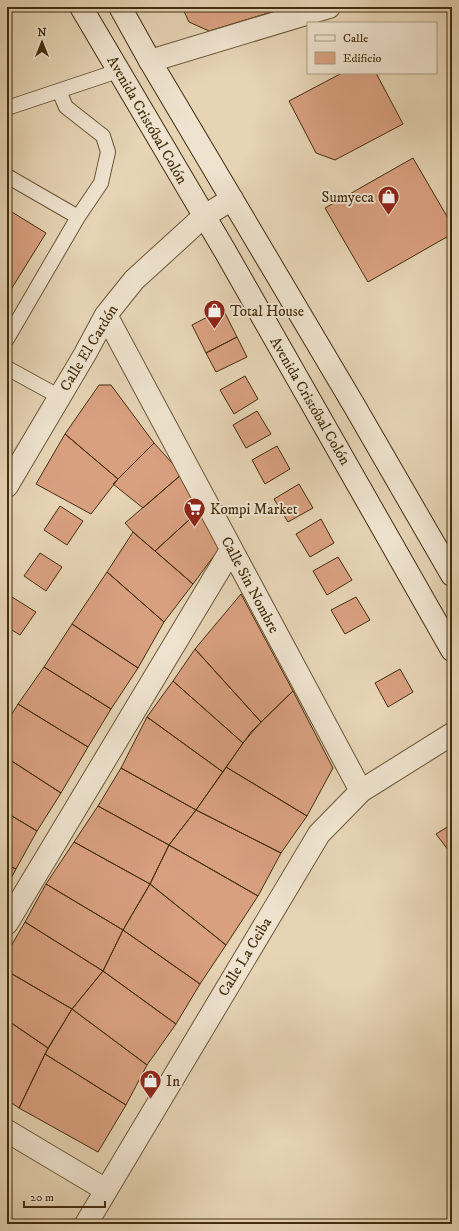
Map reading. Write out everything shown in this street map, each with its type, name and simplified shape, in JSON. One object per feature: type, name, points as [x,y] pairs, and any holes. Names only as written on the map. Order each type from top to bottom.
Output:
[{"type":"street","name":"Avenida Cristóbal Colón","points":[[81,7],[229,258],[452,650]]},
{"type":"street","points":[[120,7],[150,61],[355,406],[452,575]]},
{"type":"street","points":[[150,61],[329,7]]},
{"type":"street","name":"Calle El Cardón","points":[[7,486],[85,354],[106,315],[134,280],[203,216],[232,199]]},
{"type":"street","name":"Calle Sin Nombre","points":[[106,315],[361,791]]},
{"type":"street","points":[[7,923],[231,550]]},
{"type":"street","name":"Calle La Ceiba","points":[[86,1224],[319,834],[361,791],[452,734]]},
{"type":"street","points":[[7,1132],[106,1190]]},
{"type":"lane","points":[[7,108],[118,71]]},
{"type":"lane","points":[[7,339],[78,217],[101,183],[108,152],[103,136],[66,107],[59,91]]},
{"type":"lane","points":[[7,176],[78,217]]},
{"type":"lane","points":[[7,368],[60,397]]},
{"type":"building","points":[[182,7],[288,7],[209,31],[189,22]]},
{"type":"building","points":[[340,74],[377,74],[403,124],[335,160],[316,153],[289,101]]},
{"type":"building","name":"Sumyeca","points":[[413,158],[452,225],[452,234],[368,282],[325,208]]},
{"type":"building","points":[[7,209],[46,233],[7,296]]},
{"type":"building","name":"Total House","points":[[223,309],[237,337],[206,353],[192,325]]},
{"type":"building","points":[[237,337],[247,357],[216,372],[206,353]]},
{"type":"building","points":[[245,376],[258,399],[234,414],[220,390]]},
{"type":"building","points":[[99,385],[111,385],[154,443],[118,479],[65,434]]},
{"type":"building","points":[[257,411],[271,434],[246,448],[233,425]]},
{"type":"building","points":[[65,434],[118,479],[91,514],[36,484]]},
{"type":"building","points":[[154,443],[182,474],[143,508],[113,484]]},
{"type":"building","points":[[277,446],[290,469],[265,484],[252,460]]},
{"type":"building","points":[[182,474],[201,509],[155,551],[125,523]]},
{"type":"building","points":[[299,484],[313,508],[288,522],[274,499]]},
{"type":"building","points":[[60,506],[83,521],[67,545],[44,530]]},
{"type":"building","points":[[201,509],[222,545],[193,584],[155,551]]},
{"type":"building","points":[[321,519],[334,543],[310,557],[296,534]]},
{"type":"building","points":[[133,532],[193,584],[164,622],[107,572]]},
{"type":"building","points":[[40,553],[62,567],[46,591],[24,576]]},
{"type":"building","points":[[338,557],[352,580],[327,595],[313,571]]},
{"type":"building","points":[[107,572],[164,622],[138,668],[72,624]]},
{"type":"building","points":[[241,594],[293,691],[261,722],[195,649]]},
{"type":"building","points":[[12,597],[36,612],[20,635],[7,627],[7,605]]},
{"type":"building","points":[[356,597],[370,620],[345,634],[331,610]]},
{"type":"building","points":[[72,624],[138,668],[111,709],[44,667]]},
{"type":"building","points":[[195,649],[261,722],[243,743],[173,681]]},
{"type":"building","points":[[44,667],[111,709],[88,747],[18,704]]},
{"type":"building","points":[[400,669],[413,692],[388,707],[375,683]]},
{"type":"building","points":[[173,681],[243,743],[223,772],[147,717]]},
{"type":"building","points":[[293,691],[333,768],[307,816],[226,767],[251,732]]},
{"type":"building","points":[[18,704],[88,747],[61,793],[7,758],[7,722]]},
{"type":"building","points":[[147,717],[223,772],[196,810],[121,768]]},
{"type":"building","points":[[7,758],[61,793],[37,831],[7,813]]},
{"type":"building","points":[[226,767],[307,816],[281,853],[196,810]]},
{"type":"building","points":[[121,768],[196,810],[169,845],[98,806]]},
{"type":"building","points":[[98,806],[169,845],[150,884],[74,842]]},
{"type":"building","points":[[196,810],[281,853],[258,896],[169,845]]},
{"type":"building","points":[[7,813],[37,831],[16,869],[7,865]]},
{"type":"building","points":[[452,824],[452,855],[436,834]]},
{"type":"building","points":[[74,842],[150,884],[123,930],[46,884]]},
{"type":"building","points":[[169,845],[258,896],[226,945],[150,884]]},
{"type":"building","points":[[7,865],[16,869],[7,886]]},
{"type":"building","points":[[46,884],[123,930],[103,971],[25,922]]},
{"type":"building","points":[[150,884],[226,945],[200,984],[123,930]]},
{"type":"building","points":[[25,922],[103,971],[72,1009],[7,971],[7,953]]},
{"type":"building","points":[[123,930],[200,984],[176,1024],[103,971]]},
{"type":"building","points":[[7,971],[72,1009],[48,1048],[7,1020]]},
{"type":"building","points":[[103,971],[176,1024],[147,1065],[72,1009]]},
{"type":"building","points":[[72,1009],[147,1065],[126,1105],[45,1054]]},
{"type":"building","points":[[7,1020],[48,1048],[19,1108],[7,1100]]},
{"type":"building","points":[[45,1054],[126,1105],[98,1152],[19,1108]]},
{"type":"place","name":"Sumyeca","points":[[389,216]]},
{"type":"place","name":"Total House","points":[[214,330]]},
{"type":"place","name":"Kompi Market","points":[[194,528]]},
{"type":"place","name":"In","points":[[151,1100]]}]
